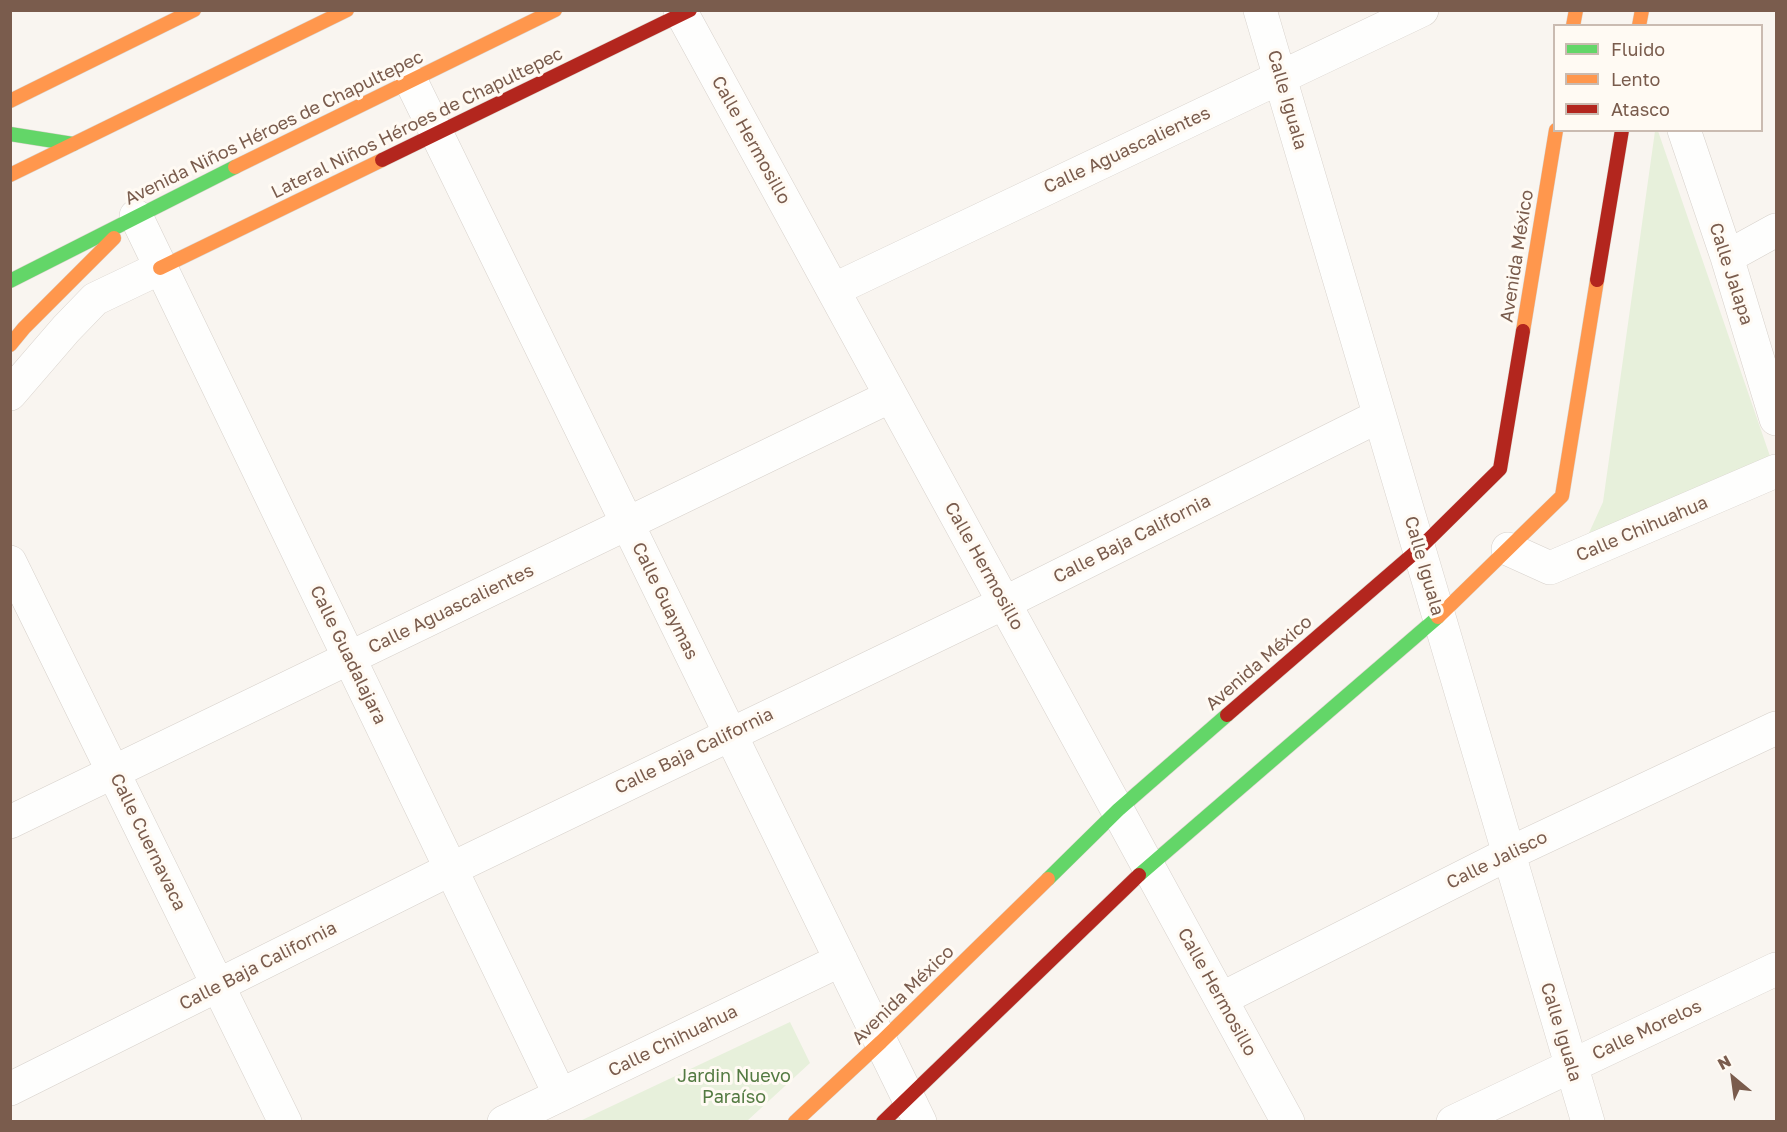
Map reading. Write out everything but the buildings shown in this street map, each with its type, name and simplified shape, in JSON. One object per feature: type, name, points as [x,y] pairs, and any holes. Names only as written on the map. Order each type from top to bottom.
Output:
[{"type":"street","points":[[10,101],[194,10]]},
{"type":"street","points":[[10,175],[347,10]]},
{"type":"street","name":"Avenida Niños Héroes de Chapultepec","points":[[10,280],[555,10]]},
{"type":"street","name":"Calle Iguala","points":[[1260,10],[1588,1122]]},
{"type":"street","name":"Calle Aguascalientes","points":[[833,290],[1422,10]]},
{"type":"street","name":"Lateral Niños Héroes de Chapultepec","points":[[160,268],[684,12]]},
{"type":"street","name":"Calle Hermosillo","points":[[684,12],[833,290],[1288,1122]]},
{"type":"street","name":"Calle Guaymas","points":[[411,81],[914,1110]]},
{"type":"street","name":"Avenida México","points":[[795,1122],[881,1042],[1118,810],[1419,549],[1500,469],[1556,132]]},
{"type":"street","points":[[883,1122],[914,1110],[1148,866],[1438,617],[1562,496],[1622,132]]},
{"type":"street","name":"Calle Jalapa","points":[[1685,132],[1727,257],[1776,419]]},
{"type":"street","points":[[10,134],[73,144]]},
{"type":"street","points":[[10,345],[24,328],[136,216]]},
{"type":"street","name":"Calle Guadalajara","points":[[136,216],[560,1095]]},
{"type":"street","points":[[1727,257],[1776,230]]},
{"type":"street","points":[[10,394],[95,299],[160,268]]},
{"type":"street","name":"Calle Aguascalientes","points":[[10,822],[891,396]]},
{"type":"street","name":"Calle Baja California","points":[[10,1089],[451,869],[1004,603],[1379,416]]},
{"type":"street","name":"Calle Chihuahua","points":[[1508,549],[1550,568],[1776,471]]},
{"type":"street","name":"Calle Cuernavaca","points":[[10,562],[285,1122]]},
{"type":"street","name":"Calle Jalisco","points":[[1221,999],[1508,854],[1776,728]]},
{"type":"street","name":"Calle Chihuahua","points":[[504,1122],[841,960]]},
{"type":"street","name":"Calle Morelos","points":[[1453,1122],[1776,969]]},
{"type":"green space","points":[[1655,132],[1658,132],[1772,462],[1584,544],[1603,502]]},
{"type":"green space","name":"Jardin Nuevo Paraíso","points":[[790,1022],[810,1063],[747,1121],[580,1121]]},
{"type":"traffic: fast","points":[[10,134],[73,144]]},
{"type":"traffic: fast","points":[[10,281],[235,167]]},
{"type":"traffic: fast","points":[[1139,875],[1438,617]]},
{"type":"traffic: fast","points":[[1048,879],[1118,810],[1227,715]]},
{"type":"traffic: slow","points":[[10,101],[194,10]]},
{"type":"traffic: slow","points":[[10,175],[347,10]]},
{"type":"traffic: slow","points":[[235,167],[555,10]]},
{"type":"traffic: slow","points":[[1573,24],[1576,10]]},
{"type":"traffic: slow","points":[[1639,24],[1642,10]]},
{"type":"traffic: slow","points":[[1523,331],[1556,132]]},
{"type":"traffic: slow","points":[[160,268],[382,160]]},
{"type":"traffic: slow","points":[[10,345],[24,328],[114,238]]},
{"type":"traffic: slow","points":[[1438,617],[1562,496],[1597,280]]},
{"type":"traffic: slow","points":[[795,1122],[881,1042],[1048,879]]},
{"type":"traffic: jam","points":[[382,160],[690,10]]},
{"type":"traffic: jam","points":[[1597,280],[1622,132]]},
{"type":"traffic: jam","points":[[1227,715],[1419,549],[1500,469],[1523,331]]},
{"type":"traffic: jam","points":[[883,1122],[1139,875]]}]
